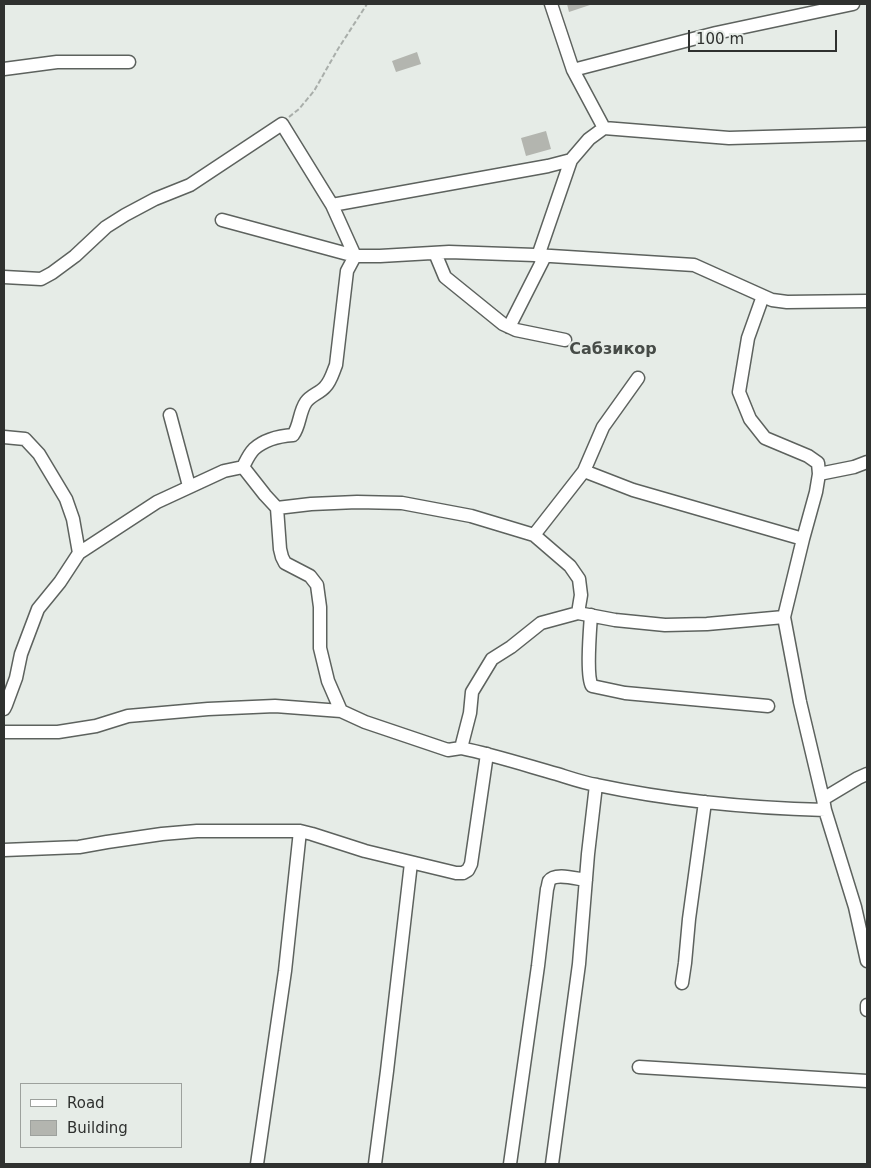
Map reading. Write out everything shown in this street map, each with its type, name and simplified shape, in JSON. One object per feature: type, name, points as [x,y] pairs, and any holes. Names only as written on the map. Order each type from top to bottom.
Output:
[{"type":"street","points":[[551,4],[573,70],[604,128]]},
{"type":"street","points":[[573,70],[716,33],[853,4]]},
{"type":"street","points":[[4,69],[57,62],[129,62]]},
{"type":"street","points":[[4,277],[41,279],[52,273],[75,256],[106,227],[155,199],[190,185],[282,124],[332,205],[354,256],[347,271],[336,365],[325,387],[307,401],[293,435],[272,438],[253,450],[243,467],[224,471],[157,502],[79,552],[60,582],[38,610],[21,654],[16,678],[4,709]]},
{"type":"street","points":[[509,327],[542,256],[571,160],[589,139],[604,128],[729,138],[867,134]]},
{"type":"street","points":[[332,205],[548,166],[571,160]]},
{"type":"street","points":[[222,220],[354,256],[449,252],[694,265],[772,300],[787,302],[867,301]]},
{"type":"street","points":[[435,253],[445,277],[503,324],[516,330],[565,340]]},
{"type":"street","points":[[763,296],[748,338],[739,392],[750,419],[765,438],[808,456],[818,463],[819,474],[816,492],[784,617],[800,702],[824,804],[855,907],[867,961]]},
{"type":"street","points":[[534,536],[584,471],[603,427],[638,378]]},
{"type":"street","points":[[170,415],[189,486]]},
{"type":"street","points":[[4,437],[25,439],[39,454],[66,499],[73,519],[79,552]]},
{"type":"street","points":[[819,474],[854,467],[867,462]]},
{"type":"street","points":[[243,467],[260,490],[277,508],[280,549],[285,563],[310,576],[317,584],[320,607],[320,648],[328,681],[341,711]]},
{"type":"street","points":[[584,471],[633,490],[803,538]]},
{"type":"street","points":[[277,508],[357,502],[402,503],[471,516],[534,536],[570,566],[579,579],[585,614],[589,682],[592,686],[625,693],[768,706]]},
{"type":"street","points":[[461,748],[470,713],[472,692],[492,659],[511,647],[541,623],[585,614],[615,620],[665,625],[707,624],[784,617]]},
{"type":"street","points":[[4,732],[58,732],[96,726],[128,716],[208,709],[275,706],[341,711],[365,722],[448,750],[461,748],[487,754],[596,785],[643,794],[705,802],[778,808],[824,804],[858,778],[867,774]]},
{"type":"street","points":[[4,850],[79,847],[152,835],[197,831],[300,831],[411,863],[456,874],[463,873],[468,870],[471,864],[487,754]]},
{"type":"street","points":[[552,1164],[579,964],[596,785]]},
{"type":"street","points":[[682,983],[705,802]]},
{"type":"street","points":[[257,1164],[284,971],[300,831]]},
{"type":"street","points":[[374,1164],[411,863]]},
{"type":"street","points":[[510,1164],[547,889],[550,880],[554,877],[561,876],[586,880]]},
{"type":"street","points":[[867,1005],[867,1010]]},
{"type":"street","points":[[639,1067],[867,1081]]},
{"type":"path","points":[[282,124],[299,109],[314,91],[367,4]]},
{"type":"building","points":[[567,4],[593,4],[569,12]]},
{"type":"building","points":[[417,52],[421,64],[396,72],[392,61]]},
{"type":"building","points":[[546,131],[551,149],[526,156],[521,138]]},
{"type":"district","name":"Сабзикор","points":[[613,350]]}]
